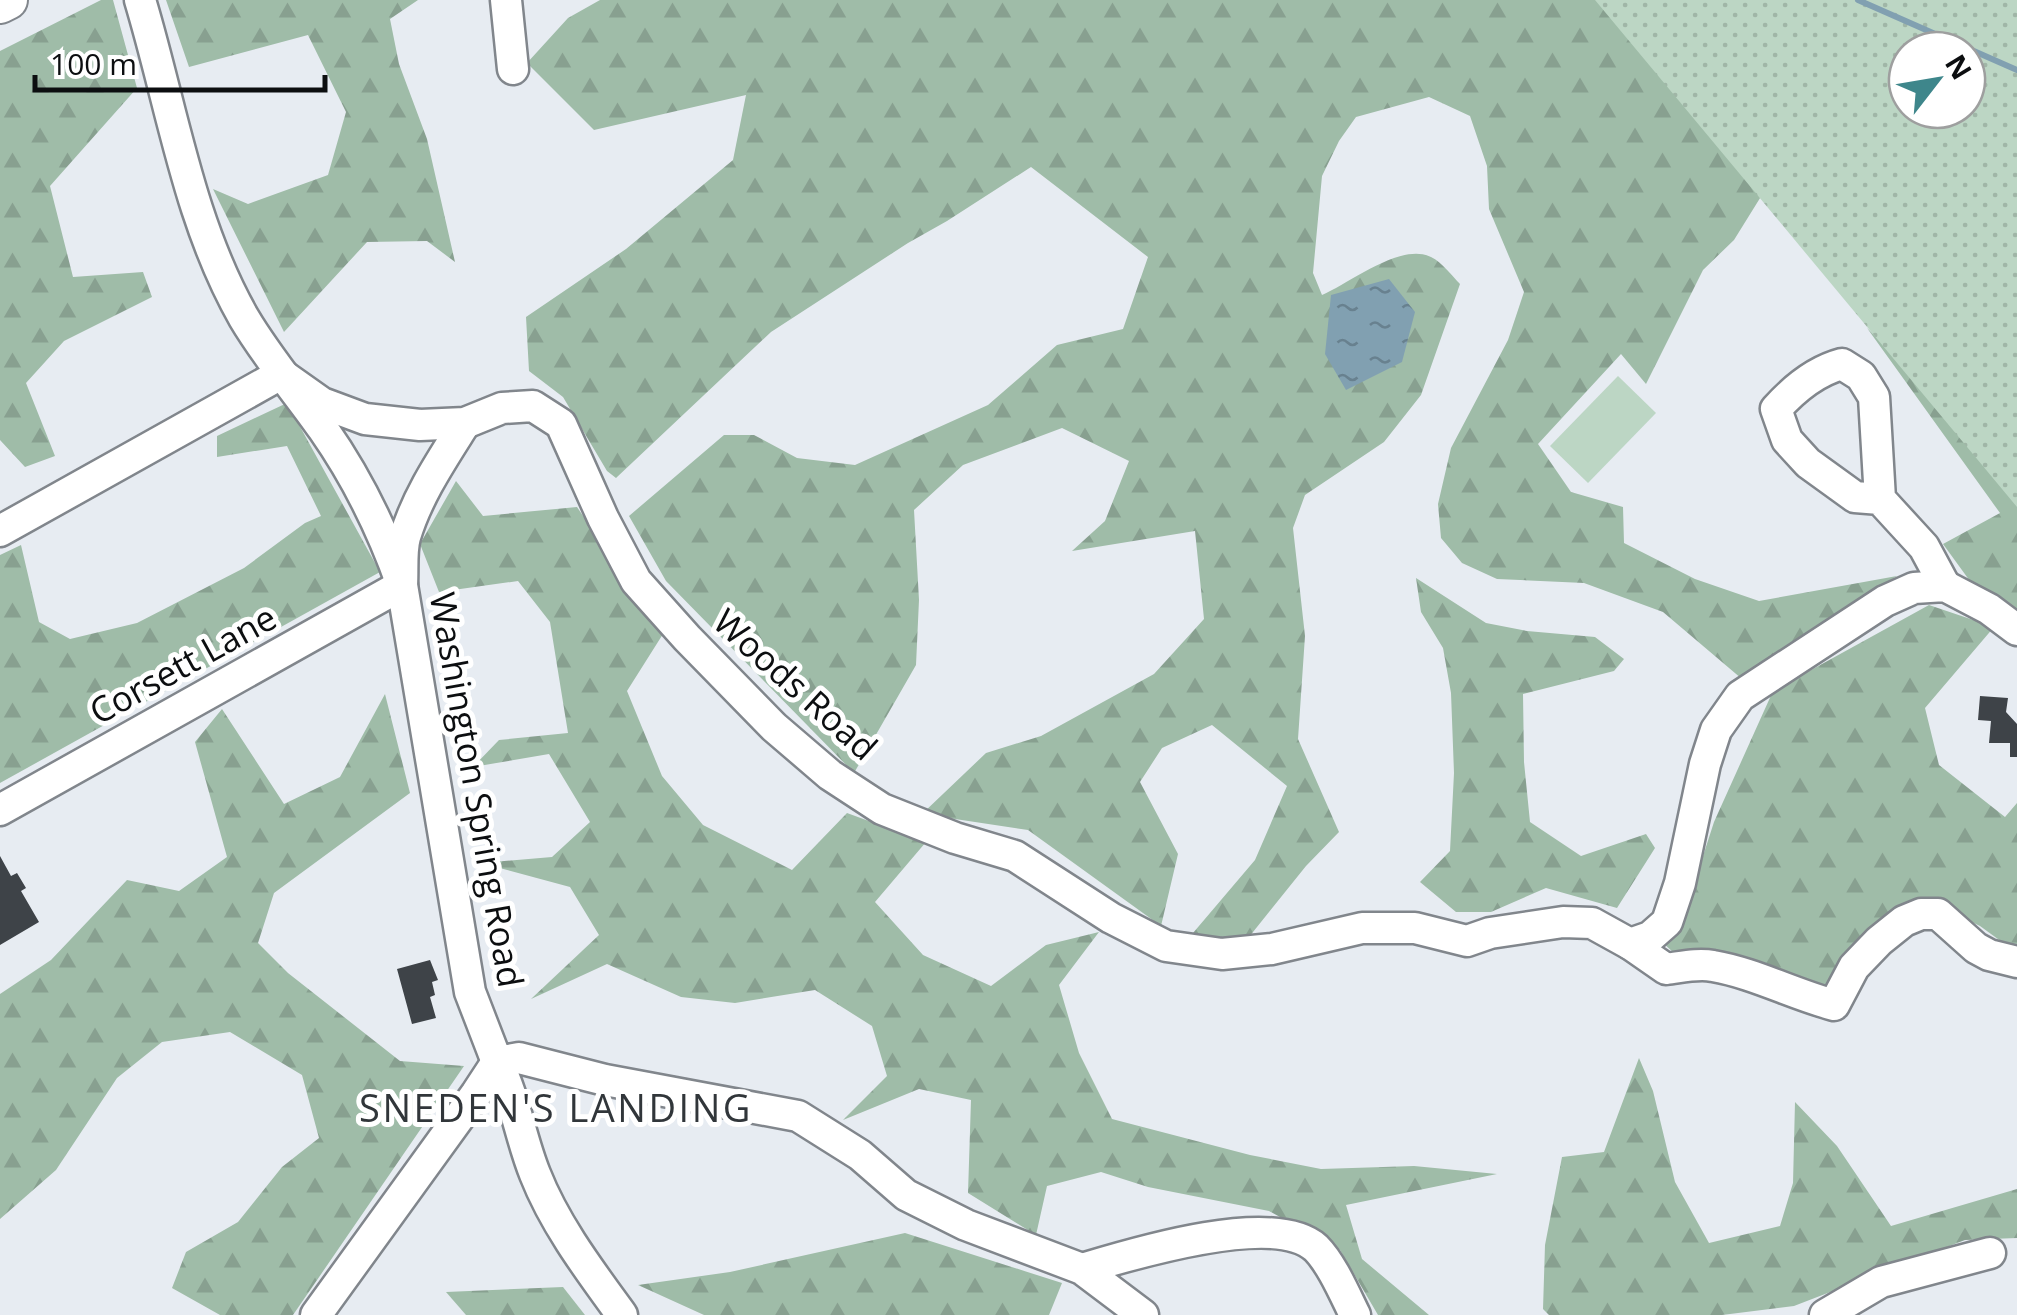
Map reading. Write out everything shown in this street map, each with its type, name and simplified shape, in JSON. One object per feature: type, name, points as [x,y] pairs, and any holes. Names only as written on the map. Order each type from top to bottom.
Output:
[{"type":"main road","points":[[0,4],[8,0]]},
{"type":"street","name":"Washington Spring Road","points":[[140,0],[191,189],[215,258],[243,316],[359,488],[392,556],[402,585],[470,992],[506,1080],[544,1196],[618,1309]]},
{"type":"street","points":[[506,0],[513,69]]},
{"type":"street","points":[[1880,499],[1855,497],[1808,463],[1787,440],[1776,409],[1788,395],[1827,368],[1842,364],[1861,376],[1874,398],[1880,499],[1924,547],[1945,586]]},
{"type":"street","name":"Woods Road","points":[[281,374],[322,403],[366,419],[420,425],[465,422],[502,408],[533,406],[560,424],[602,518],[636,581],[774,727],[830,774],[882,809],[955,838],[1015,856],[1111,918],[1166,946],[1222,954],[1284,948],[1362,928],[1416,928],[1467,941],[1490,933],[1563,922],[1592,923],[1666,968],[1713,966],[1834,1005],[1854,967],[1878,941],[1904,921],[1921,914],[1938,914],[1976,948],[2017,962]]},
{"type":"street","points":[[0,531],[281,374]]},
{"type":"street","points":[[402,585],[404,540],[442,458],[465,422]]},
{"type":"street","name":"Corsett Lane","points":[[0,810],[402,585]]},
{"type":"street","points":[[1630,944],[1650,937],[1666,922],[1680,884],[1716,730],[1740,696],[1885,601],[1914,588],[1945,586],[1989,609],[2017,630]]},
{"type":"street","points":[[316,1315],[497,1062],[519,1058],[605,1080],[798,1116],[860,1155],[906,1195],[966,1225],[1082,1270],[1143,1315]]},
{"type":"street","points":[[1082,1270],[1197,1240],[1271,1232],[1316,1248],[1356,1315]]},
{"type":"street","points":[[1825,1315],[1881,1282],[1990,1253]]},
{"type":"street","points":[[618,1309],[648,1315]]},
{"type":"green space","points":[[101,0],[113,0],[137,88],[50,186],[73,277],[143,272],[152,297],[64,341],[26,383],[55,456],[25,467],[0,440],[0,51]]},
{"type":"green space","points":[[166,0],[418,0],[390,19],[399,64],[427,139],[455,262],[427,241],[367,242],[284,332],[213,189],[248,204],[328,175],[346,112],[308,35],[189,67]]},
{"type":"green space","points":[[600,0],[1624,0],[1775,174],[1734,240],[1703,270],[1646,384],[1621,354],[1538,444],[1571,492],[1623,507],[1624,543],[1695,579],[1759,601],[1897,576],[1742,679],[1663,612],[1584,583],[1497,579],[1462,563],[1441,538],[1438,504],[1451,448],[1508,340],[1524,292],[1489,209],[1487,166],[1470,116],[1429,97],[1356,117],[1322,176],[1313,273],[1322,295],[1405,255],[1435,259],[1460,284],[1421,395],[1384,442],[1305,495],[1293,528],[1305,636],[1298,739],[1339,832],[1245,942],[1193,933],[1255,860],[1287,786],[1212,725],[1162,748],[1140,782],[1178,854],[1161,926],[1028,830],[922,814],[986,753],[1041,736],[1154,674],[1204,619],[1195,531],[1072,551],[1105,521],[1129,461],[1062,428],[963,465],[914,510],[919,600],[916,665],[854,773],[666,581],[629,516],[724,435],[754,435],[797,458],[855,465],[988,405],[1057,345],[1123,329],[1148,257],[1031,167],[771,332],[616,478],[607,471],[563,397],[529,371],[526,317],[626,249],[733,160],[746,95],[594,130],[527,63],[568,18]]},
{"type":"green space","points":[[1595,0],[2017,0],[2017,507]]},
{"type":"green space","points":[[1867,328],[2017,474],[2017,613],[1975,588],[1943,544],[2000,513]]},
{"type":"green space","points":[[1618,376],[1656,413],[1588,483],[1550,446]]},
{"type":"green space","points":[[287,403],[380,572],[0,783],[0,555],[21,545],[39,622],[70,639],[137,623],[244,568],[305,523],[321,516],[287,446],[217,457],[217,436]]},
{"type":"green space","points":[[456,481],[483,516],[577,507],[663,634],[627,691],[662,776],[703,825],[792,870],[847,813],[926,842],[875,902],[923,955],[991,986],[1046,945],[1099,932],[1059,985],[1079,1053],[1112,1119],[1321,1169],[1414,1166],[1497,1174],[1346,1205],[1362,1259],[1429,1315],[1378,1315],[1340,1250],[1269,1211],[1148,1187],[1101,1172],[1047,1186],[1036,1235],[968,1193],[971,1100],[919,1089],[843,1120],[887,1076],[872,1026],[815,990],[735,1003],[681,997],[607,964],[531,999],[599,935],[570,887],[481,863],[552,857],[590,822],[549,754],[473,767],[499,740],[568,733],[550,622],[518,581],[439,592],[420,544]]},
{"type":"green space","points":[[1416,578],[1486,623],[1595,637],[1624,659],[1614,671],[1523,694],[1530,822],[1581,856],[1646,834],[1655,848],[1617,908],[1546,888],[1491,912],[1456,912],[1420,882],[1450,851],[1454,773],[1451,693],[1443,648],[1421,612]]},
{"type":"green space","points":[[1929,605],[1994,627],[1925,708],[1939,765],[2005,817],[2017,803],[2017,948],[2013,950],[1980,926],[1920,897],[1876,930],[1823,990],[1675,954],[1661,941],[1682,921],[1714,822],[1773,691]]},
{"type":"green space","points":[[385,694],[410,793],[274,893],[258,943],[288,973],[400,1061],[464,1066],[293,1315],[220,1315],[172,1288],[186,1252],[238,1222],[282,1167],[319,1138],[302,1075],[230,1032],[162,1042],[117,1078],[56,1170],[0,1219],[0,994],[51,960],[127,880],[179,891],[227,857],[195,742],[222,709],[284,804],[340,777]]},
{"type":"green space","points":[[1639,1058],[1653,1091],[1675,1182],[1709,1243],[1780,1226],[1793,1183],[1795,1102],[1837,1146],[1891,1226],[2017,1189],[2017,1238],[1965,1240],[1794,1306],[1722,1315],[1549,1315],[1543,1309],[1545,1245],[1562,1157],[1604,1152]]},
{"type":"green space","points":[[905,1233],[1062,1283],[1049,1315],[704,1315],[638,1285],[730,1272]]},
{"type":"green space","points":[[563,1287],[585,1315],[466,1315],[446,1292]]},
{"type":"water","points":[[1389,279],[1415,312],[1402,362],[1346,390],[1325,354],[1331,295]]},
{"type":"building","points":[[1980,696],[2008,698],[2006,712],[2017,724],[2017,757],[2010,757],[2010,743],[1989,743],[1991,721],[1978,720]]},
{"type":"building","points":[[0,856],[11,876],[17,873],[26,888],[21,891],[39,922],[0,945]]},
{"type":"building","points":[[430,960],[438,980],[432,982],[435,995],[430,997],[436,1018],[412,1024],[397,969]]},
{"type":"waterway","points":[[1858,0],[2017,70]]},
{"type":"district","name":"SNEDEN'S LANDING","points":[[556,1109]]}]
